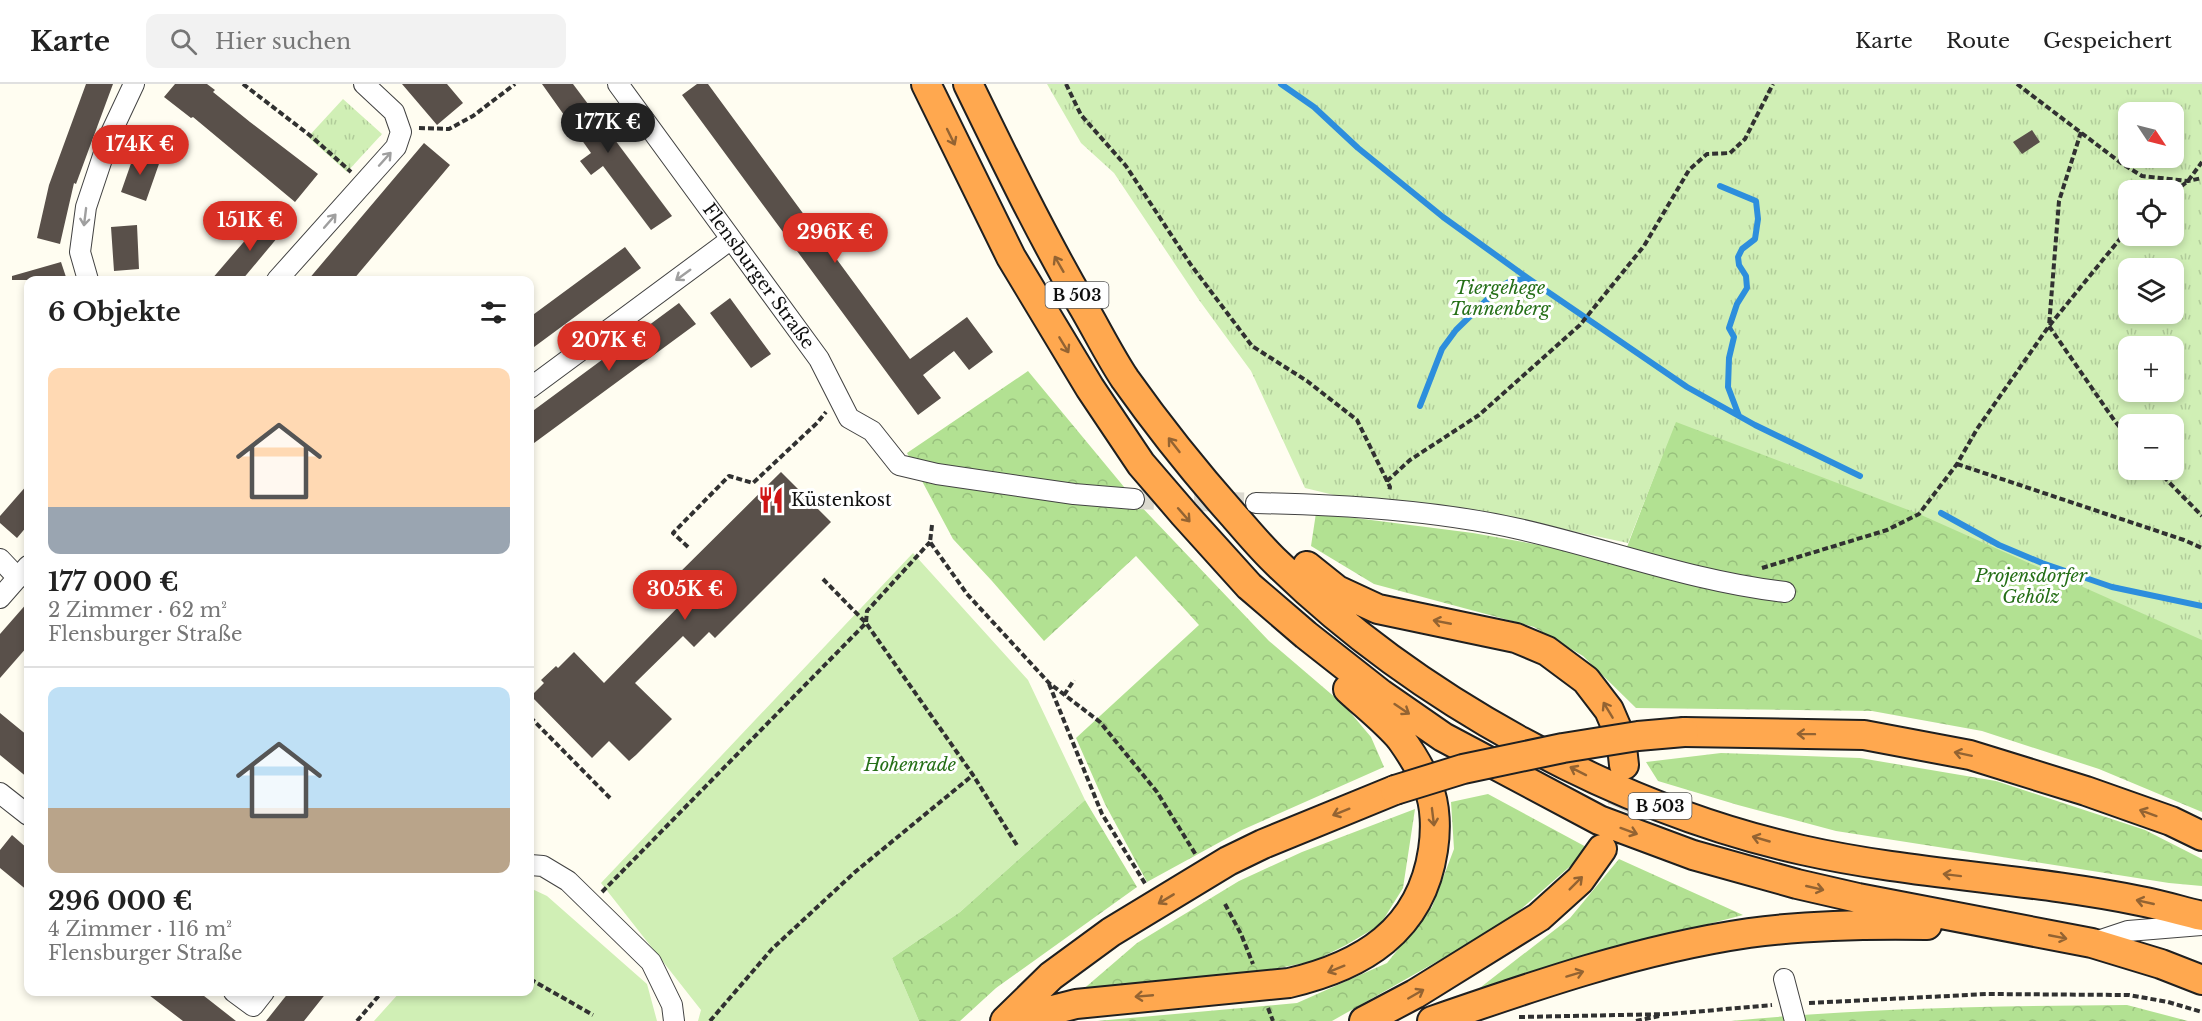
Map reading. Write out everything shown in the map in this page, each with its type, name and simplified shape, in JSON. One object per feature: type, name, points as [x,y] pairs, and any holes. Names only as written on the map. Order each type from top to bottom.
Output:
[{"type":"highway","name":"B 503","points":[[926,84],[1011,257],[1090,388],[1141,464],[1249,586],[1306,635],[1381,694],[1443,737],[1599,820],[1693,855],[1797,884],[2001,927],[2092,943],[2161,964],[2202,980]]},
{"type":"highway","name":"B 503","points":[[968,84],[1047,243],[1123,375],[1175,447],[1275,562],[1332,613],[1404,668],[1485,721],[1605,784],[1690,817],[1800,850],[1902,869],[2140,901],[2202,916]]},
{"type":"highway","name":"B 503","points":[[1212,491],[1337,590],[1378,609],[1516,638],[1547,651],[1586,680],[1609,710],[1621,738],[1624,765]]},
{"type":"highway","points":[[1019,1021],[1029,1016],[1076,1004],[1271,985],[1316,976],[1363,956],[1393,933],[1406,918],[1431,866],[1434,821],[1429,788],[1400,738],[1331,673],[1306,635]]},
{"type":"highway","points":[[1004,1021],[1050,976],[1111,932],[1228,861],[1263,844],[1395,790],[1463,769],[1563,748],[1638,736],[1684,732],[1864,735],[1970,755],[2086,791],[2170,821],[2202,836]]},
{"type":"highway","points":[[1364,1021],[1415,994],[1539,917],[1580,880],[1602,849]]},
{"type":"highway","name":"B 503","points":[[1432,1021],[1519,991],[1646,953],[1749,933],[1853,924],[2001,927]]},
{"type":"street","points":[[87,276],[80,252],[86,207],[110,135],[134,84]]},
{"type":"street","points":[[282,276],[396,147],[401,132],[394,112],[364,84]]},
{"type":"street","name":"Flensburger Straße","points":[[618,84],[730,240],[819,358],[849,418],[872,431],[899,465],[937,474],[1062,492],[1134,499]]},
{"type":"street","points":[[534,385],[730,240]]},
{"type":"street","points":[[1256,503],[1330,504],[1441,516],[1518,529],[1720,582],[1785,592]]},
{"type":"street","points":[[0,560],[23,572],[0,598]]},
{"type":"street","points":[[0,793],[24,812]]},
{"type":"street","points":[[536,866],[568,881],[651,962],[672,1005],[674,1021]]},
{"type":"street","points":[[2092,943],[2128,931],[2202,925]]},
{"type":"street","points":[[1784,979],[1793,1012]]},
{"type":"street","points":[[239,996],[252,1006],[261,996]]},
{"type":"path","points":[[243,84],[312,137],[363,183]]},
{"type":"path","points":[[401,132],[423,127],[449,129],[473,116],[515,84]]},
{"type":"path","points":[[1066,84],[1081,115],[1126,166],[1191,265],[1252,346],[1307,381],[1357,420],[1390,487],[1385,510]]},
{"type":"path","points":[[1387,481],[1410,460],[1479,415],[1580,325],[1644,246],[1689,171],[1707,154],[1730,153],[1745,139],[1773,84]]},
{"type":"path","points":[[2017,84],[2121,163],[2142,176],[2188,181],[2202,178]]},
{"type":"path","points":[[2081,132],[2059,201],[2049,326],[2118,425]]},
{"type":"path","points":[[2184,184],[2202,162]]},
{"type":"path","points":[[1758,570],[1887,530],[1919,514],[1957,464],[1977,429],[2049,326],[2118,241]]},
{"type":"path","points":[[688,547],[673,532],[729,476],[753,483],[817,423],[838,397]]},
{"type":"path","points":[[1957,464],[2202,548]]},
{"type":"path","points":[[2167,480],[2202,516]]},
{"type":"path","points":[[591,903],[866,623],[867,611],[930,542],[933,525]]},
{"type":"path","points":[[930,542],[967,594],[1049,683],[1100,722],[1157,792],[1197,855]]},
{"type":"path","points":[[823,579],[866,623],[973,775],[1018,847]]},
{"type":"path","points":[[1064,695],[1074,680]]},
{"type":"path","points":[[1049,683],[1102,814],[1149,890]]},
{"type":"path","points":[[534,721],[610,798]]},
{"type":"path","points":[[710,1021],[780,941],[855,872],[973,775]]},
{"type":"path","points":[[1225,904],[1241,934],[1256,973]]},
{"type":"path","points":[[534,981],[593,1015]]},
{"type":"path","points":[[1512,1017],[1793,1012],[1987,994],[2129,994],[2202,1012]]},
{"type":"path","points":[[357,1021],[379,996]]},
{"type":"path","points":[[1636,1021],[1670,1014]]},
{"type":"green space","name":"Tiergehege Tannenberg","points":[[1047,84],[2202,84],[2202,640],[1919,514],[1676,422],[1628,543],[1478,511],[1334,495],[1305,488],[1251,371],[1199,300],[1114,173],[1081,143]]},
{"type":"green space","name":"Projensdorfer Gehölz","points":[[2202,85],[2202,812],[2099,769],[1982,731],[1872,711],[1636,708],[1583,656],[1534,627],[1374,584],[1311,546],[1316,513],[1473,533],[1622,560],[1683,401],[2122,173],[2139,168],[2184,168],[2184,132]]},
{"type":"green space","points":[[343,99],[382,134],[347,172],[308,137]]},
{"type":"green space","points":[[1028,371],[1134,499],[1269,641],[1344,705],[1371,737],[1384,767],[1242,830],[1147,882],[1105,804],[1076,738],[1199,625],[1136,556],[1044,641],[953,539],[907,453]]},
{"type":"green space","name":"Hohenrade","points":[[913,553],[1028,680],[1085,800],[960,912],[892,958],[919,1021],[698,1021],[701,1010],[601,883]]},
{"type":"green space","points":[[1721,753],[1860,758],[1996,781],[2145,830],[2202,859],[2202,886],[2169,883],[1836,831],[1658,781],[1646,762]]},
{"type":"green space","points":[[1488,794],[1590,849],[1505,923],[1332,1021],[1097,1021],[1297,1003],[1387,963],[1432,907],[1454,849],[1451,802]]},
{"type":"green space","points":[[1085,800],[1137,887],[996,988],[960,1021],[919,1021],[892,958],[960,912]]},
{"type":"green space","points":[[1415,809],[1403,888],[1380,925],[1346,945],[1314,961],[1274,969],[1080,992],[1137,943],[1239,881],[1302,852]]},
{"type":"green space","points":[[1619,859],[1743,915],[1647,940],[1472,994],[1570,918]]},
{"type":"green space","points":[[534,890],[547,896],[647,984],[657,1021],[374,1021],[396,996],[534,996]]},
{"type":"green space","points":[[2127,1005],[2188,1021],[1731,1021],[1879,1010]]},
{"type":"building","points":[[86,84],[113,84],[76,184],[74,183],[60,244],[37,238],[49,185]]},
{"type":"building","points":[[175,84],[207,84],[215,90],[213,92],[250,122],[318,174],[295,202],[193,117],[191,118],[164,97]]},
{"type":"building","points":[[402,84],[447,84],[463,103],[437,125]]},
{"type":"building","points":[[542,84],[573,84],[672,216],[651,230],[603,166],[591,175],[580,161],[591,153]]},
{"type":"building","points":[[697,84],[708,84],[910,359],[967,317],[993,352],[969,370],[954,351],[923,375],[941,398],[918,415],[682,95]]},
{"type":"building","points":[[2032,130],[2040,142],[2022,154],[2013,142]]},
{"type":"building","points":[[424,143],[450,165],[356,276],[311,276]]},
{"type":"building","points":[[135,152],[160,161],[146,201],[121,192]]},
{"type":"building","points":[[266,216],[283,231],[245,276],[214,276]]},
{"type":"building","points":[[137,225],[139,269],[114,271],[111,227]]},
{"type":"building","points":[[625,247],[641,268],[534,347],[534,314]]},
{"type":"building","points":[[61,262],[66,276],[24,276],[24,280],[12,280],[12,276]]},
{"type":"building","points":[[730,298],[771,354],[751,368],[710,313]]},
{"type":"building","points":[[679,303],[696,324],[534,443],[534,410]]},
{"type":"building","points":[[781,472],[831,522],[715,638],[709,632],[694,647],[683,636],[635,683],[672,719],[636,755],[629,761],[609,741],[592,758],[534,699],[534,693],[544,683],[541,680],[556,666],[558,668],[574,652],[604,683],[682,603],[665,587]]},
{"type":"building","points":[[24,489],[24,530],[17,538],[0,523],[0,516]]},
{"type":"building","points":[[24,607],[24,651],[0,678],[0,634]]},
{"type":"building","points":[[0,713],[24,733],[24,775],[0,755]]},
{"type":"building","points":[[12,835],[24,846],[24,888],[0,868],[0,850]]},
{"type":"building","points":[[150,996],[204,996],[236,1021],[183,1021]]},
{"type":"building","points":[[286,996],[324,996],[304,1021],[266,1021]]},
{"type":"waterway","points":[[1281,84],[1314,107],[1358,148],[1443,217],[1687,387],[1755,425],[1860,476]]},
{"type":"waterway","points":[[1720,186],[1756,201],[1758,219],[1755,239],[1742,249],[1738,257],[1739,265],[1746,276],[1747,288],[1737,304],[1729,328],[1734,337],[1729,358],[1728,387],[1739,416]]},
{"type":"waterway","points":[[1420,406],[1442,349],[1456,330],[1500,287],[1512,280],[1529,279]]},
{"type":"waterway","points":[[1941,513],[1999,545],[2042,563],[2112,587],[2202,606]]},
{"type":"tunnel","points":[[1134,499],[1256,503]]},
{"type":"tunnel","points":[[1602,847],[1622,805],[1624,766]]},
{"type":"place","name":"Küstenkost","points":[[771,500]]}]
